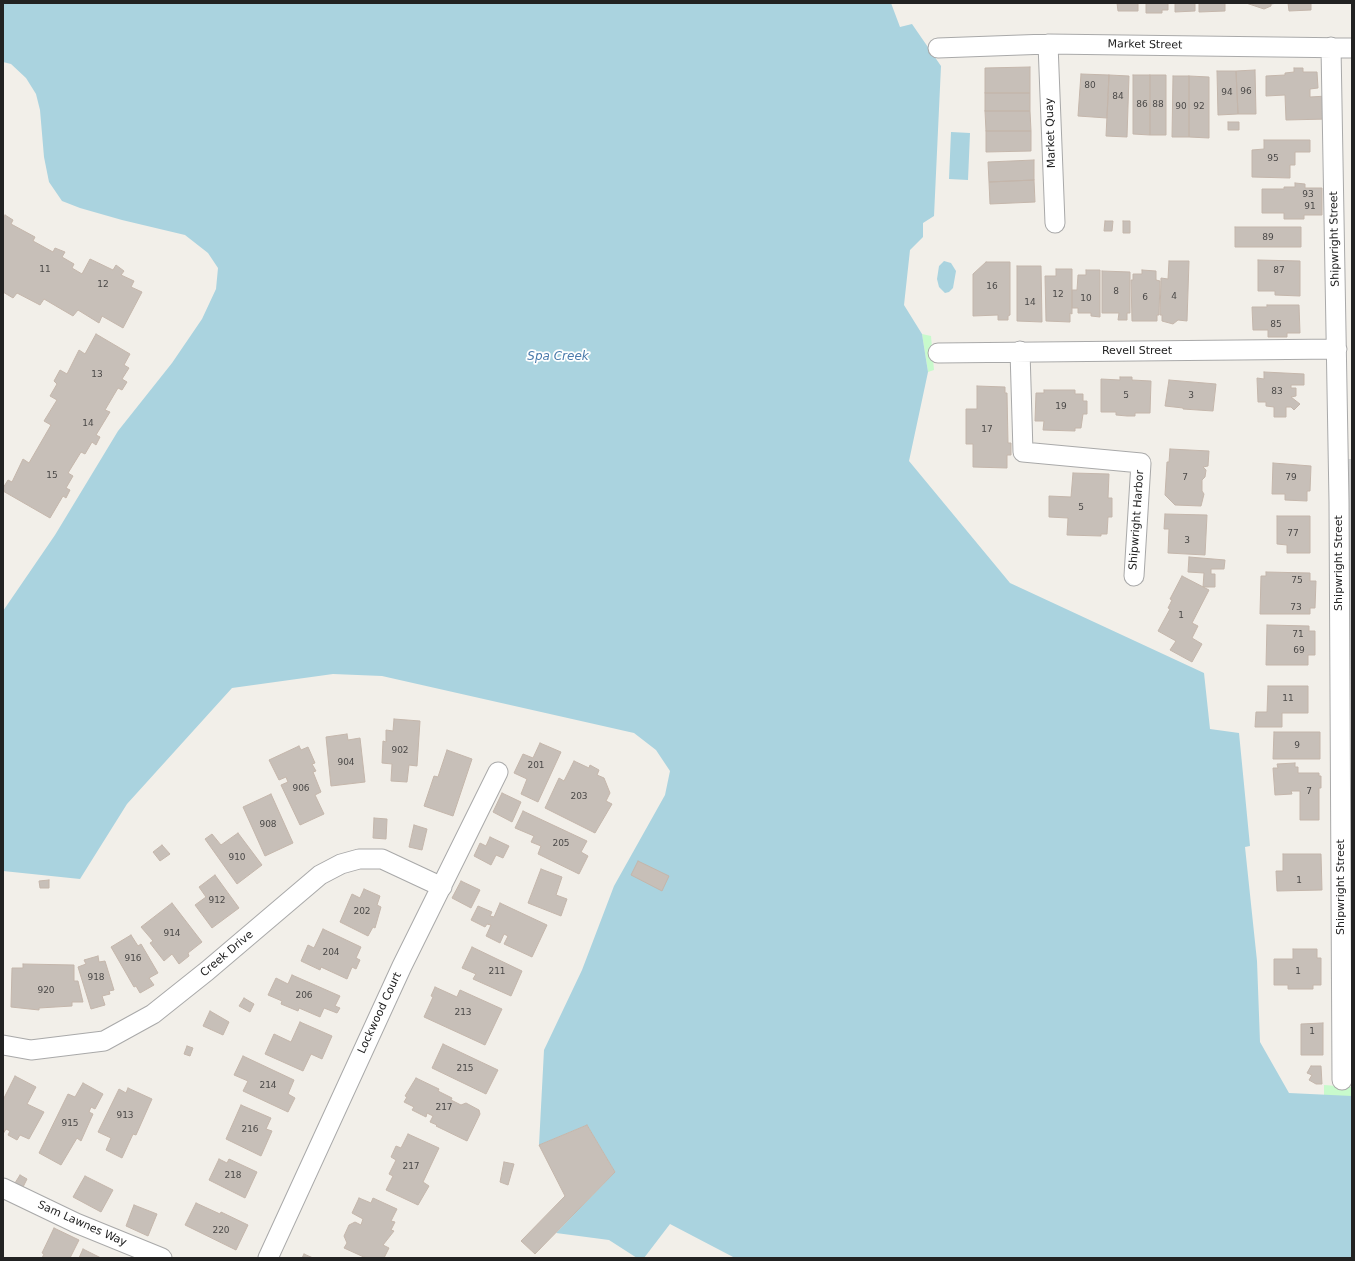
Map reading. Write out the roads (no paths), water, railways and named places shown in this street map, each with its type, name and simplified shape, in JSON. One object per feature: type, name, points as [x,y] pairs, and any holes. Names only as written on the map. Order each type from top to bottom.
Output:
[{"type":"street","name":"Market Street","points":[[938,48],[1048,44],[1352,48]]},
{"type":"street","name":"Market Quay","points":[[1048,44],[1055,222]]},
{"type":"street","name":"Shipwright Street","points":[[1331,47],[1337,349],[1342,1080]]},
{"type":"street","name":"Revell Street","points":[[938,352],[1337,349]]},
{"type":"street","name":"Shipwright Harbor","points":[[1020,352],[1023,452],[1141,463],[1134,576]]},
{"type":"street","name":"Lockwood Court","points":[[268,1258],[402,966],[498,772]]},
{"type":"street","name":"Creek Drive","points":[[3,1045],[31,1050],[104,1040],[153,1014],[207,971],[320,875],[341,864],[359,859],[382,859],[442,887]]},
{"type":"street","name":"Sam Lawnes Way","points":[[3,1188],[76,1223],[162,1258]]},
{"type":"water","name":"Spa Creek","points":[[3,3],[891,3],[900,27],[912,24],[941,66],[934,216],[923,223],[923,237],[910,250],[904,305],[922,334],[928,372],[909,461],[1010,583],[1204,673],[1210,729],[1239,733],[1250,846],[1245,847],[1257,961],[1260,1042],[1289,1093],[1352,1096],[1352,1258],[735,1258],[670,1224],[644,1258],[637,1258],[609,1240],[556,1233],[615,1172],[587,1125],[539,1145],[544,1050],[582,970],[614,886],[665,795],[670,771],[656,750],[634,733],[382,676],[333,674],[232,688],[127,804],[80,879],[3,871],[3,611],[55,535],[118,431],[172,363],[202,319],[216,289],[218,268],[208,253],[185,235],[122,220],[80,208],[62,201],[49,182],[44,157],[40,110],[36,94],[26,78],[11,64],[3,62]]},
{"type":"water","points":[[951,132],[970,133],[968,180],[949,179]]},
{"type":"water","points":[[944,261],[951,263],[956,271],[953,288],[949,292],[945,293],[939,287],[937,279],[939,266]]}]
